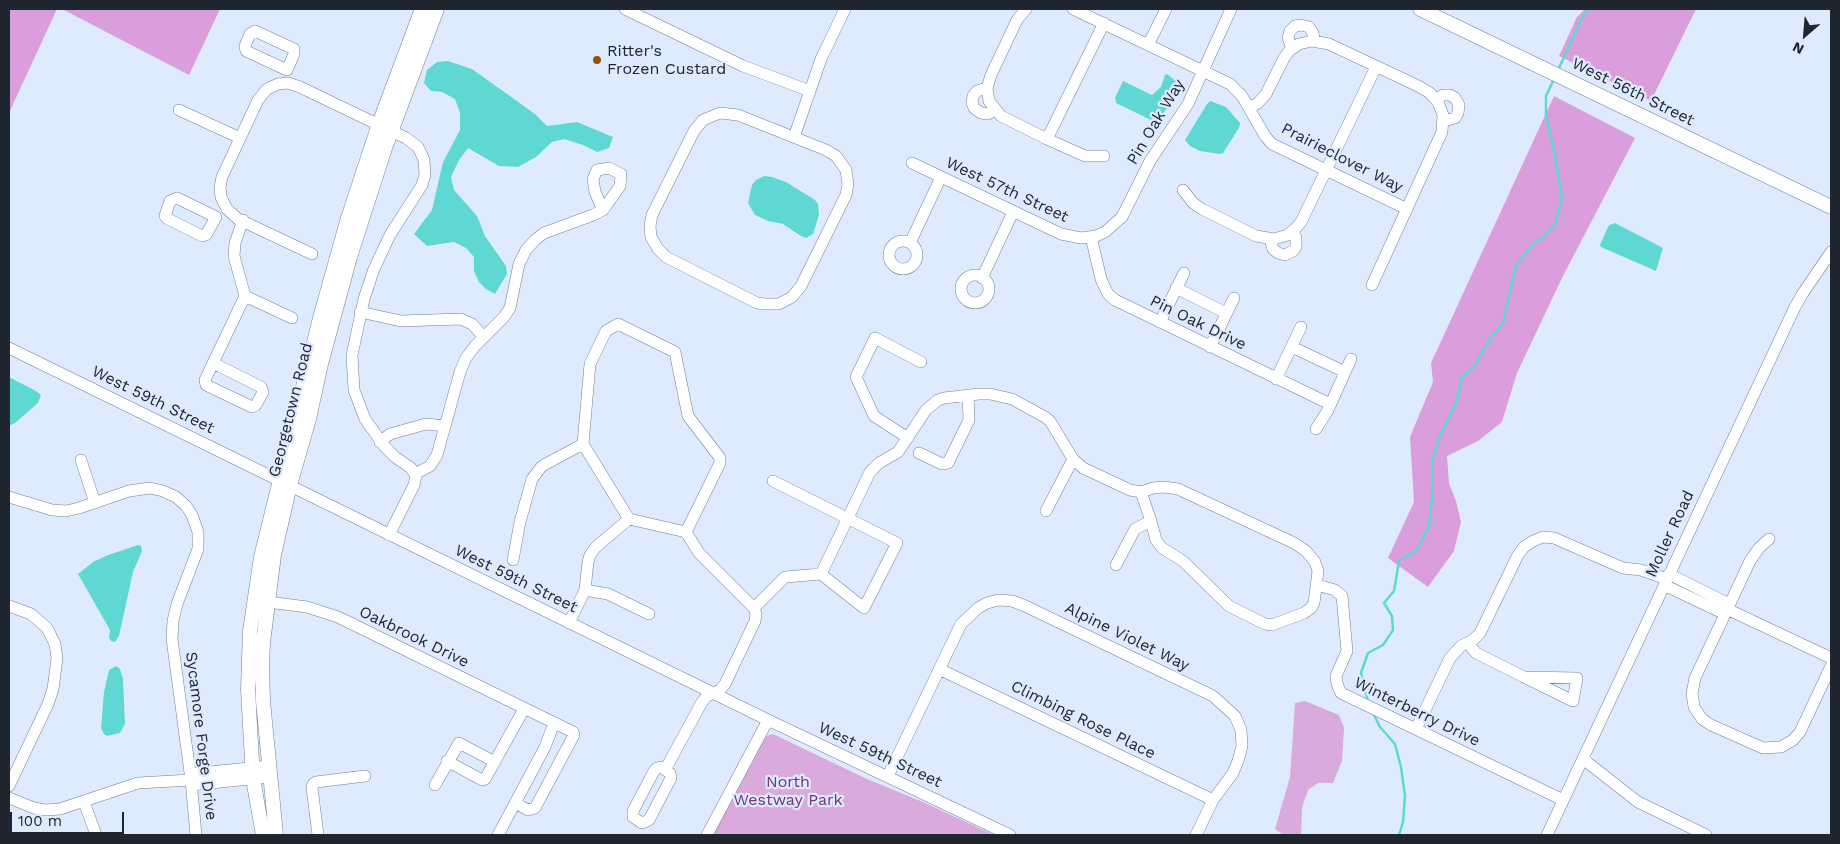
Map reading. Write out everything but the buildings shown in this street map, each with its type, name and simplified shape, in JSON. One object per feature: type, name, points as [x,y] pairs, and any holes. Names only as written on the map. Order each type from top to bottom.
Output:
[{"type":"main road","name":"Georgetown Road","points":[[276,835],[262,701],[261,557],[284,483],[335,264],[385,127],[422,9]]},
{"type":"main road","name":"Georgetown Road","points":[[385,127],[437,9]]},
{"type":"main road","name":"West 56th Street","points":[[1420,9],[1831,207]]},
{"type":"main road","name":"Georgetown Road","points":[[261,601],[250,631],[248,667],[253,773],[263,835]]},
{"type":"street","points":[[625,9],[743,66],[810,90]]},
{"type":"street","points":[[794,137],[821,59],[845,9]]},
{"type":"street","points":[[1026,9],[1019,17],[990,75],[990,99],[1001,116],[1085,156],[1104,156]]},
{"type":"street","name":"Prairieclover Way","points":[[1074,9],[1233,87],[1242,96],[1272,144],[1407,209]]},
{"type":"street","points":[[1148,45],[1166,9]]},
{"type":"street","name":"Pin Oak Way","points":[[1091,237],[1109,230],[1122,217],[1150,161],[1186,109],[1231,9]]},
{"type":"street","points":[[1047,139],[1104,23]]},
{"type":"street","points":[[1292,48],[1288,38],[1295,26],[1309,27],[1313,33],[1314,41]]},
{"type":"street","points":[[1249,108],[1258,103],[1266,94],[1284,58],[1292,48],[1305,42],[1314,41],[1329,44],[1418,86],[1436,99],[1442,108],[1444,121],[1442,134],[1372,285]]},
{"type":"street","points":[[1287,235],[1301,222],[1376,67]]},
{"type":"street","points":[[286,84],[287,70]]},
{"type":"street","points":[[312,254],[232,215],[221,198],[220,180],[261,95],[271,86],[286,84],[300,87],[385,127],[418,147],[424,160],[425,175],[422,185],[379,257],[366,292],[360,312],[352,355],[353,385],[360,410],[380,442],[395,457],[411,468],[415,474],[414,485],[389,534]]},
{"type":"street","points":[[1436,99],[1445,94],[1454,96],[1458,102],[1460,108],[1457,115],[1452,119],[1444,121]]},
{"type":"street","points":[[179,110],[240,138]]},
{"type":"street","points":[[716,113],[727,113],[738,115],[794,137],[836,156],[846,170],[848,184],[844,198],[801,286],[794,294],[786,301],[775,304],[757,303],[663,254],[654,243],[651,233],[652,216],[700,122],[716,113]]},
{"type":"street","name":"West 57th Street","points":[[912,163],[1067,236],[1078,238],[1091,237]]},
{"type":"street","points":[[910,243],[941,177]]},
{"type":"street","points":[[1184,190],[1193,203],[1202,209],[1256,236],[1270,239],[1287,235],[1296,237],[1296,247],[1285,255],[1278,253],[1271,246],[1270,239]]},
{"type":"street","points":[[216,217],[227,209]]},
{"type":"street","points":[[415,474],[427,468],[434,461],[440,449],[461,368],[470,352],[504,317],[510,308],[519,264],[530,245],[544,233],[593,216],[603,210]]},
{"type":"street","points":[[982,278],[1013,212]]},
{"type":"street","points":[[213,363],[261,386],[263,392],[256,405],[252,407],[206,385],[205,380],[213,363],[245,296],[234,256],[235,243],[243,220]]},
{"type":"street","name":"Pin Oak Drive","points":[[1091,237],[1101,280],[1108,294],[1120,303],[1330,404]]},
{"type":"street","name":"Moller Road","points":[[1547,835],[1795,307],[1831,252]]},
{"type":"street","points":[[1160,322],[1184,273]]},
{"type":"street","points":[[1176,288],[1226,313]]},
{"type":"street","points":[[245,296],[292,318]]},
{"type":"street","points":[[1210,346],[1234,298]]},
{"type":"street","points":[[360,312],[401,321],[461,319],[472,324],[484,336]]},
{"type":"street","points":[[665,770],[701,702],[706,697],[720,690],[725,684],[756,620],[756,614],[754,608],[699,553],[686,532],[629,519],[583,444],[590,364],[606,331],[618,324],[675,352],[688,416],[720,458],[720,463],[686,532]]},
{"type":"street","points":[[1276,379],[1301,327]]},
{"type":"street","points":[[908,438],[874,416],[856,377],[874,338],[921,362]]},
{"type":"street","points":[[1292,347],[1345,372]]},
{"type":"street","name":"West 59th Street","points":[[9,348],[569,624],[1010,835]]},
{"type":"street","points":[[1316,429],[1328,410],[1351,359]]},
{"type":"street","points":[[821,574],[870,472],[898,452],[926,410],[944,398],[990,394],[1012,399],[1042,415],[1051,422],[1073,459],[1090,471],[1130,490],[1141,492],[1160,487],[1178,489],[1297,544],[1308,553],[1318,571],[1314,603],[1308,611],[1272,625],[1265,624],[1229,606],[1183,562],[1162,548],[1156,540],[1141,492]]},
{"type":"street","points":[[918,453],[942,464],[948,463],[969,420],[968,395]]},
{"type":"street","points":[[380,442],[390,434],[426,424],[446,426]]},
{"type":"street","points":[[513,560],[520,522],[532,479],[542,466],[583,444]]},
{"type":"street","points":[[1046,511],[1073,459]]},
{"type":"street","points":[[80,460],[95,503]]},
{"type":"street","points":[[754,608],[785,577],[821,574],[864,608],[896,542],[773,481]]},
{"type":"street","name":"Sycamore Forge Drive","points":[[9,497],[59,511],[72,510],[136,489],[160,490],[170,493],[182,501],[192,515],[198,535],[198,549],[177,604],[172,639],[196,835]]},
{"type":"street","points":[[569,624],[585,590],[587,565],[590,555],[629,519]]},
{"type":"street","points":[[1116,564],[1135,529],[1151,521]]},
{"type":"street","points":[[1416,729],[1451,656],[1461,646],[1478,636],[1518,555],[1524,547],[1540,538],[1554,538],[1623,568],[1641,570],[1667,579],[1831,658]]},
{"type":"street","points":[[1769,539],[1759,548],[1750,561],[1695,678],[1692,689],[1694,707],[1702,719],[1711,725],[1763,748],[1774,749],[1784,746],[1800,732],[1831,666]]},
{"type":"street","name":"Winterberry Drive","points":[[1317,585],[1335,590],[1342,596],[1347,651],[1336,676],[1337,684],[1344,694],[1564,800]]},
{"type":"street","points":[[585,590],[608,594],[649,614]]},
{"type":"street","name":"Alpine Violet Way","points":[[939,669],[961,624],[978,608],[998,600],[1012,601],[1023,605],[1213,696],[1235,716],[1241,730],[1242,746],[1233,773],[1213,800]]},
{"type":"street","name":"Oakbrook Drive","points":[[261,601],[307,607],[338,617],[573,732],[574,735],[535,808],[528,810],[516,803]]},
{"type":"street","points":[[9,606],[31,614],[47,628],[55,644],[58,658],[53,689],[48,704],[9,786]]},
{"type":"street","points":[[1468,643],[1476,653],[1524,677]]},
{"type":"street","points":[[888,776],[939,669]]},
{"type":"street","name":"Climbing Rose Place","points":[[939,669],[1213,800]]},
{"type":"street","points":[[447,761],[482,780],[486,778],[524,708]]},
{"type":"street","points":[[707,835],[768,720]]},
{"type":"street","points":[[498,835],[546,747],[554,723]]},
{"type":"street","points":[[434,785],[457,744],[461,743],[495,762]]},
{"type":"street","points":[[1583,759],[1638,802],[1706,835]]},
{"type":"street","points":[[659,768],[665,770],[670,773],[671,778],[649,820],[644,823],[635,820],[632,811],[654,771],[659,768]]},
{"type":"street","points":[[9,798],[27,806],[45,810],[63,808],[84,802],[138,783],[269,772]]},
{"type":"street","points":[[318,835],[313,784],[316,782],[365,776]]},
{"type":"street","points":[[1196,835],[1213,800]]},
{"type":"street","points":[[84,802],[95,832]]},
{"type":"green space","points":[[1305,701],[1339,715],[1344,728],[1342,761],[1333,783],[1318,783],[1308,790],[1302,808],[1301,834],[1284,835],[1275,829],[1290,777],[1295,703]]},
{"type":"green space","name":"North Westway Park","points":[[773,734],[867,779],[923,802],[994,835],[712,835],[766,736]]},
{"type":"shaded area","points":[[9,9],[57,9],[9,113]]},
{"type":"shaded area","points":[[62,9],[220,9],[189,75]]},
{"type":"shaded area","points":[[1585,9],[1696,9],[1651,101],[1559,56],[1577,17]]},
{"type":"shaded area","points":[[448,61],[472,69],[535,114],[547,126],[577,122],[613,137],[609,148],[597,152],[564,139],[552,142],[536,157],[518,167],[499,166],[468,148],[459,160],[451,177],[454,190],[477,216],[485,236],[506,266],[507,274],[495,294],[479,282],[474,271],[474,257],[466,248],[454,242],[427,246],[414,234],[432,210],[443,162],[460,130],[460,113],[455,99],[442,92],[431,91],[424,83],[427,70],[437,62]]},
{"type":"shaded area","points":[[1167,74],[1178,83],[1178,86],[1170,105],[1159,118],[1151,120],[1116,103],[1115,98],[1123,81],[1152,95],[1161,87]]},
{"type":"shaded area","points":[[1554,96],[1635,138],[1562,278],[1517,373],[1502,422],[1478,441],[1447,456],[1449,483],[1461,522],[1454,551],[1428,587],[1388,558],[1414,502],[1410,437],[1433,382],[1431,363]]},
{"type":"shaded area","points":[[1210,101],[1226,107],[1240,123],[1239,128],[1223,153],[1219,154],[1200,151],[1190,146],[1185,140]]},
{"type":"shaded area","points":[[764,176],[786,182],[815,200],[818,204],[819,215],[813,234],[806,238],[783,224],[768,221],[755,215],[748,203],[752,185],[756,180]]},
{"type":"shaded area","points":[[1615,223],[1663,248],[1656,271],[1601,247],[1600,245],[1609,225]]},
{"type":"shaded area","points":[[9,377],[41,395],[38,403],[9,426]]},
{"type":"shaded area","points":[[138,545],[141,546],[142,551],[133,572],[119,636],[115,642],[111,641],[109,638],[110,630],[78,574],[93,562]]},
{"type":"shaded area","points":[[116,666],[120,669],[123,679],[125,724],[120,733],[107,736],[101,728],[104,692],[109,670]]},
{"type":"waterway","points":[[1558,70],[1583,16],[1590,9]]},
{"type":"waterway","points":[[1368,701],[1361,673],[1368,653],[1383,645],[1393,630],[1392,616],[1384,603],[1394,591],[1399,561],[1417,550],[1429,526],[1433,458],[1440,436],[1457,401],[1461,379],[1475,366],[1489,340],[1503,323],[1516,266],[1533,244],[1545,236],[1556,223],[1562,198],[1546,115],[1546,96],[1554,79]]},
{"type":"waterway","points":[[1374,715],[1380,727],[1395,744],[1401,767],[1405,796],[1403,822],[1399,835]]},
{"type":"place","name":"Ritter's Frozen Custard","points":[[597,60]]}]
